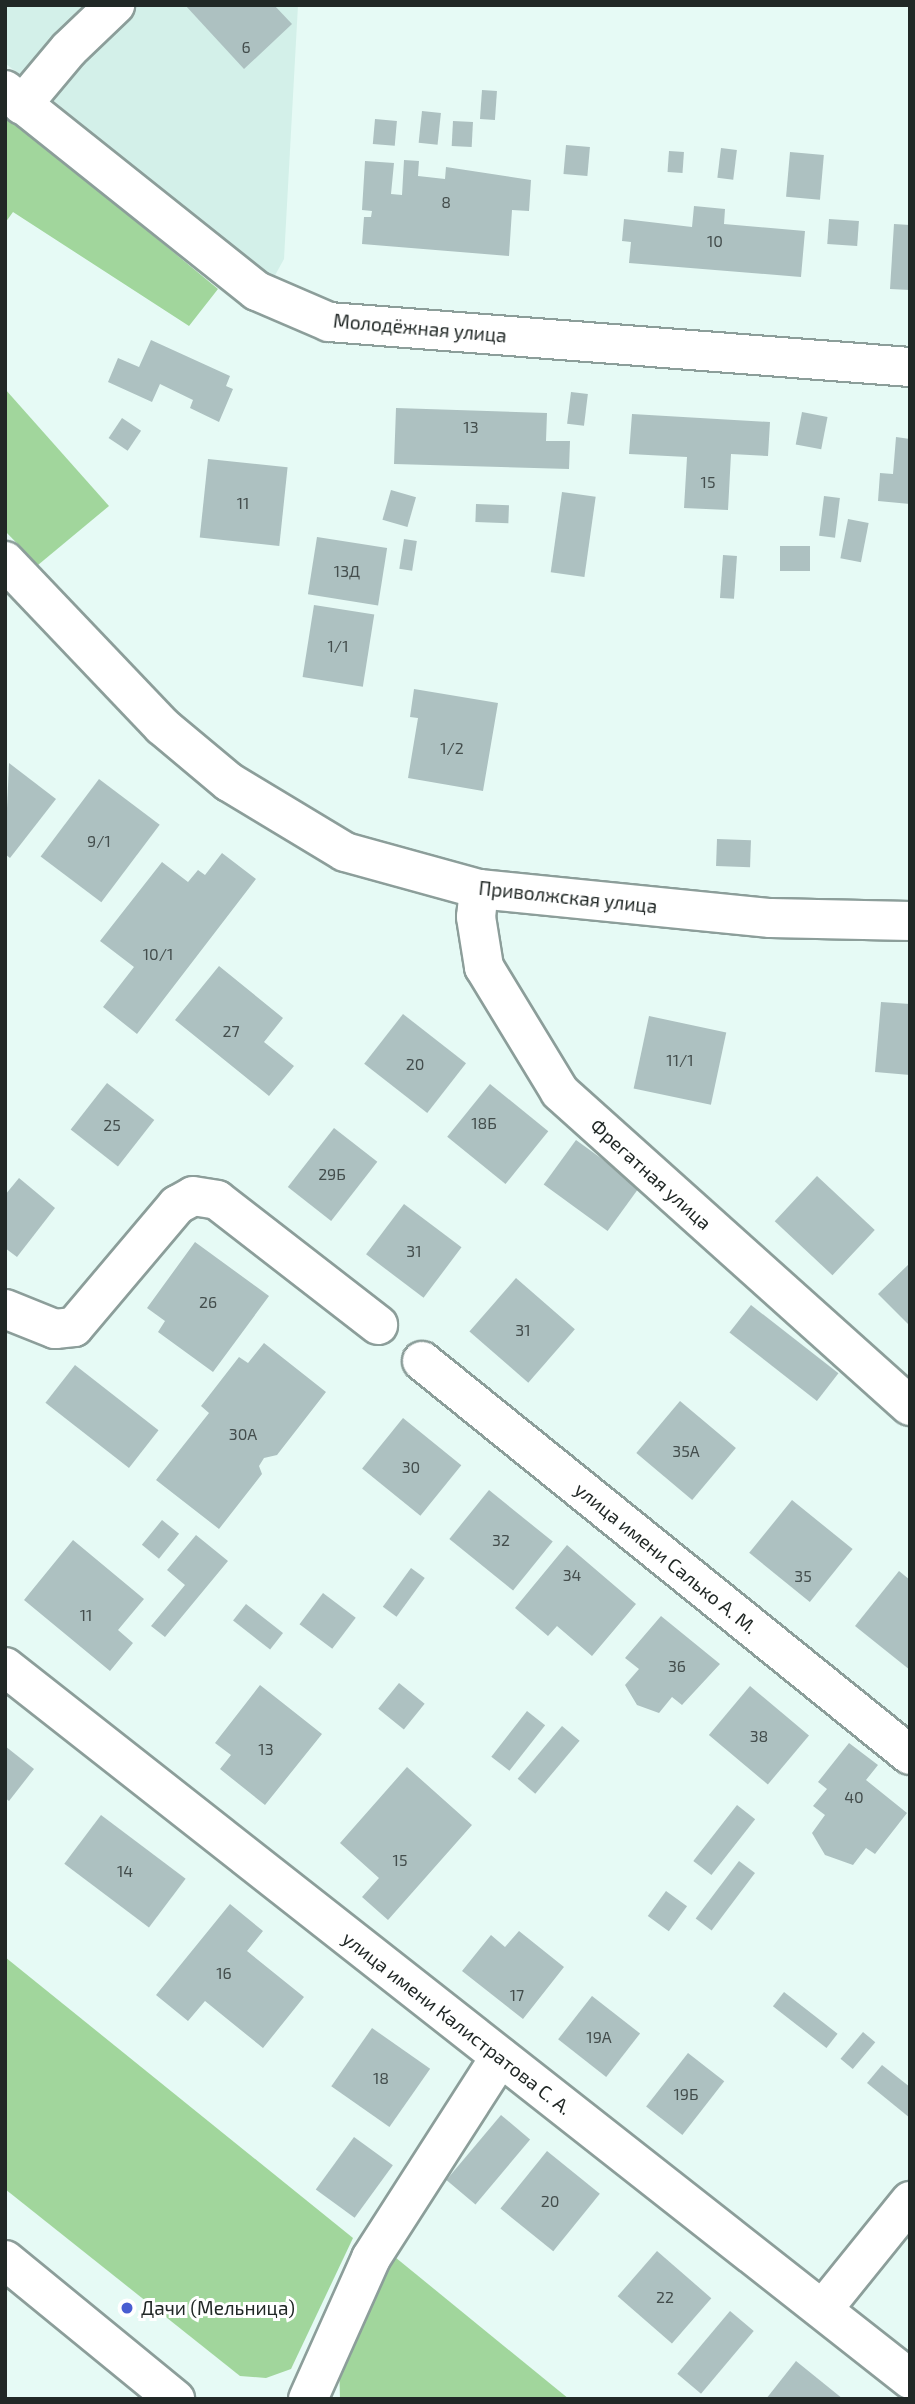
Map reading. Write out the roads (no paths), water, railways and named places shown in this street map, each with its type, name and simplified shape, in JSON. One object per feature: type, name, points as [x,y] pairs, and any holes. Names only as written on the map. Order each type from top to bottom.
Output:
[{"type":"street","points":[[14,98],[115,5]]},
{"type":"street","name":"Молодёжная улица","points":[[14,98],[257,291],[329,322],[910,367]]},
{"type":"street","name":"Приволжская улица","points":[[5,561],[162,726],[229,782],[345,852],[480,890],[771,918],[910,921]]},
{"type":"street","name":"Фрегатная улица","points":[[480,890],[476,917],[484,967],[560,1092],[910,1406]]},
{"type":"street","points":[[5,1309],[55,1329],[74,1327],[177,1205],[193,1196],[217,1200],[378,1325]]},
{"type":"street","name":"улица имени Салько А. М.","points":[[422,1361],[910,1755]]},
{"type":"street","name":"улица имени Калистратова С. А.","points":[[5,1667],[910,2379]]},
{"type":"street","points":[[308,2399],[371,2258],[500,2057]]},
{"type":"street","points":[[823,2309],[910,2201]]},
{"type":"street","points":[[5,2260],[175,2399]]},
{"type":"place","name":"Дачи (Мельница)","points":[[127,2308]]}]
